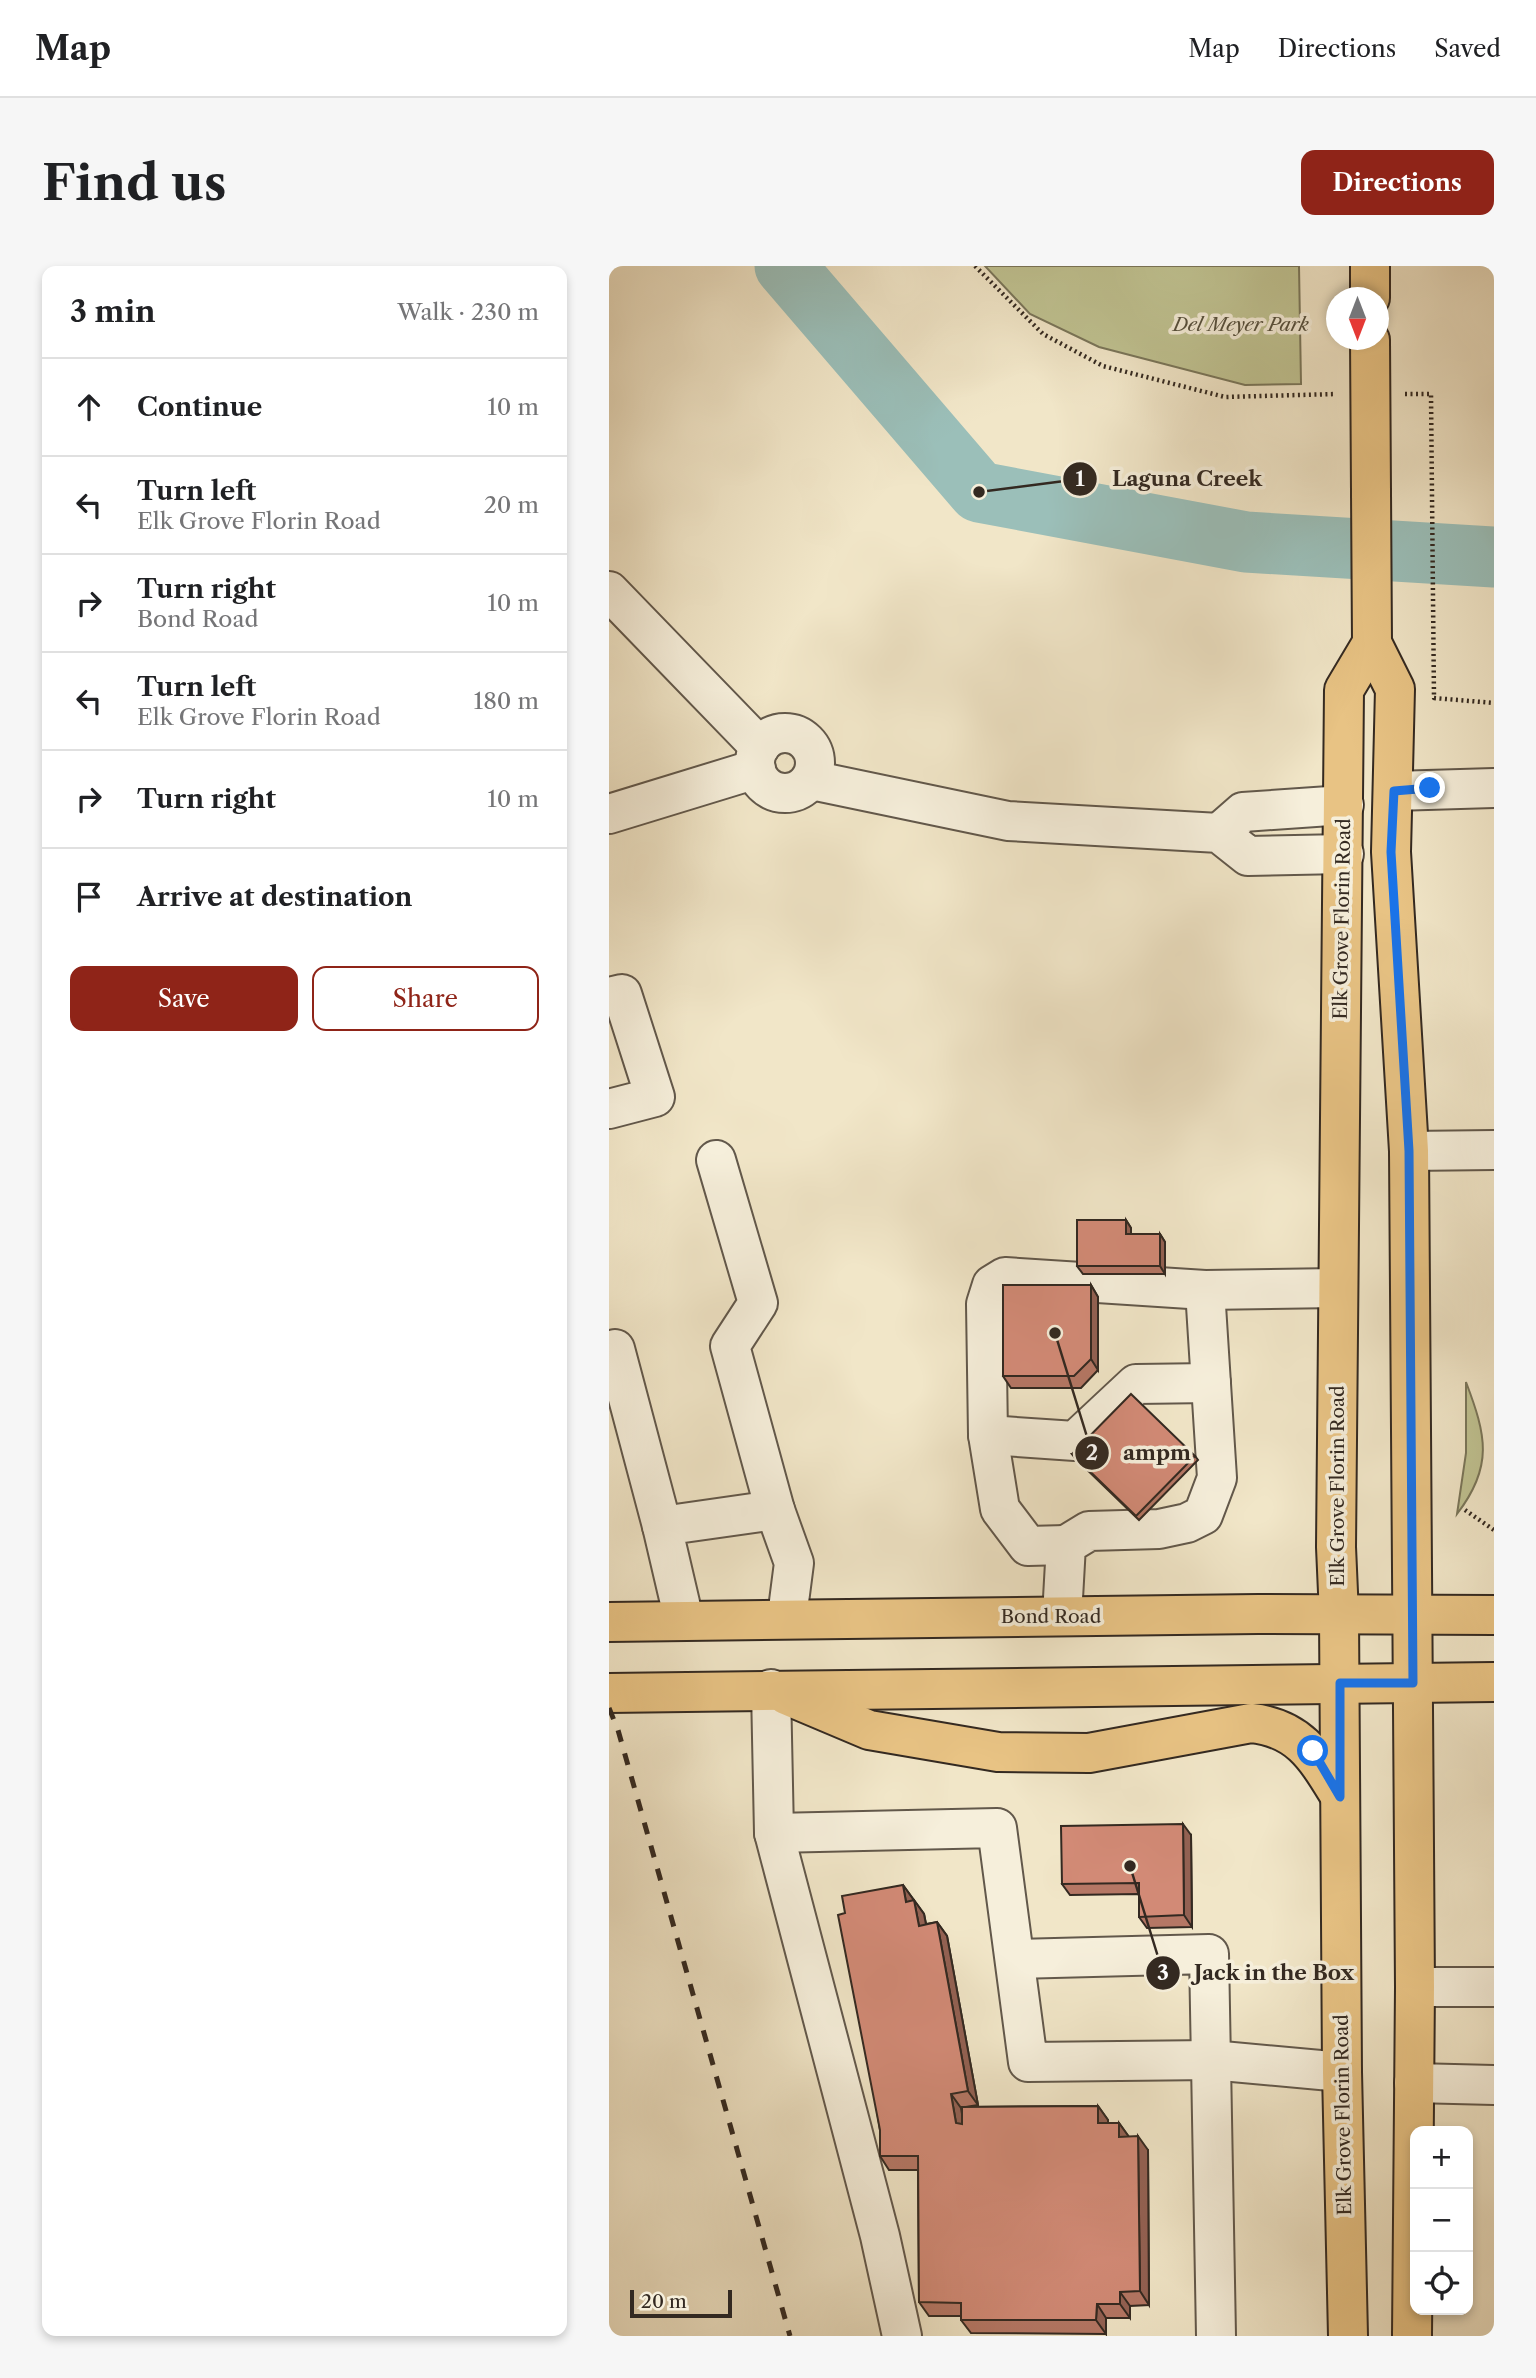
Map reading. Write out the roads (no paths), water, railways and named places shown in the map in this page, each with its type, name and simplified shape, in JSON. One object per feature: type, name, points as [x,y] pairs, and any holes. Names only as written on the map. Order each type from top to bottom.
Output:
[{"type":"main road","points":[[1370,266],[1370,287]]},
{"type":"main road","points":[[1370,350],[1372,643],[1395,688],[1391,852],[1409,1151],[1415,1987],[1412,2336]]},
{"type":"main road","name":"Elk Grove Florin Road","points":[[1348,2336],[1336,1547],[1344,690],[1372,643]]},
{"type":"main road","points":[[1344,805],[1361,806],[1371,813],[1375,828],[1373,930],[1388,964],[1400,972]]},
{"type":"main road","name":"Bond Road","points":[[609,1622],[787,1618],[1494,1615]]},
{"type":"main road","points":[[609,1693],[1494,1682]]},
{"type":"main road","points":[[771,1689],[869,1730],[998,1752],[1089,1753],[1251,1723],[1267,1725],[1278,1728],[1313,1751],[1340,1797]]},
{"type":"street","points":[[609,591],[758,758],[760,780],[780,793],[792,793],[811,780],[815,757],[802,738],[779,734],[758,758],[609,814]]},
{"type":"street","points":[[811,780],[1008,821],[1219,833],[1248,856],[1344,853]]},
{"type":"street","points":[[1394,791],[1494,788]]},
{"type":"street","points":[[1219,833],[1243,812],[1344,805]]},
{"type":"street","points":[[609,997],[622,994],[655,1097],[609,1108]]},
{"type":"street","points":[[1409,1151],[1494,1150]]},
{"type":"street","points":[[716,1160],[758,1303],[730,1346],[775,1510],[794,1563],[787,1618]]},
{"type":"street","points":[[1205,1290],[1217,1478],[1203,1515],[1159,1529],[1089,1531],[1066,1545],[1028,1546],[1000,1509],[988,1435],[986,1304],[992,1285],[1005,1277],[1205,1290],[1337,1288]]},
{"type":"street","points":[[615,1349],[684,1620]]},
{"type":"street","points":[[988,1435],[1075,1441],[1136,1384],[1211,1383]]},
{"type":"street","points":[[662,1526],[775,1510]]},
{"type":"street","points":[[1062,1616],[1066,1545]]},
{"type":"street","points":[[771,1689],[774,1833],[880,2236],[902,2336]]},
{"type":"street","points":[[774,1833],[997,1828],[1028,2062],[1211,2060],[1342,2072]]},
{"type":"street","points":[[1015,1959],[1209,1954],[1216,2336]]},
{"type":"street","points":[[1415,1987],[1494,1987]]},
{"type":"street","points":[[1413,2082],[1494,2085]]},
{"type":"waterway","points":[[785,266],[979,492],[1246,542],[1494,557]]},
{"type":"railway","points":[[609,1708],[618,1730],[790,2336]]},
{"type":"place","name":"Laguna Creek","points":[[979,492]]},
{"type":"place","name":"ampm","points":[[1055,1333]]},
{"type":"place","name":"Jack in the Box","points":[[1130,1866]]},
{"type":"park label","name":"Del Meyer Park","points":[[1241,324]]}]
